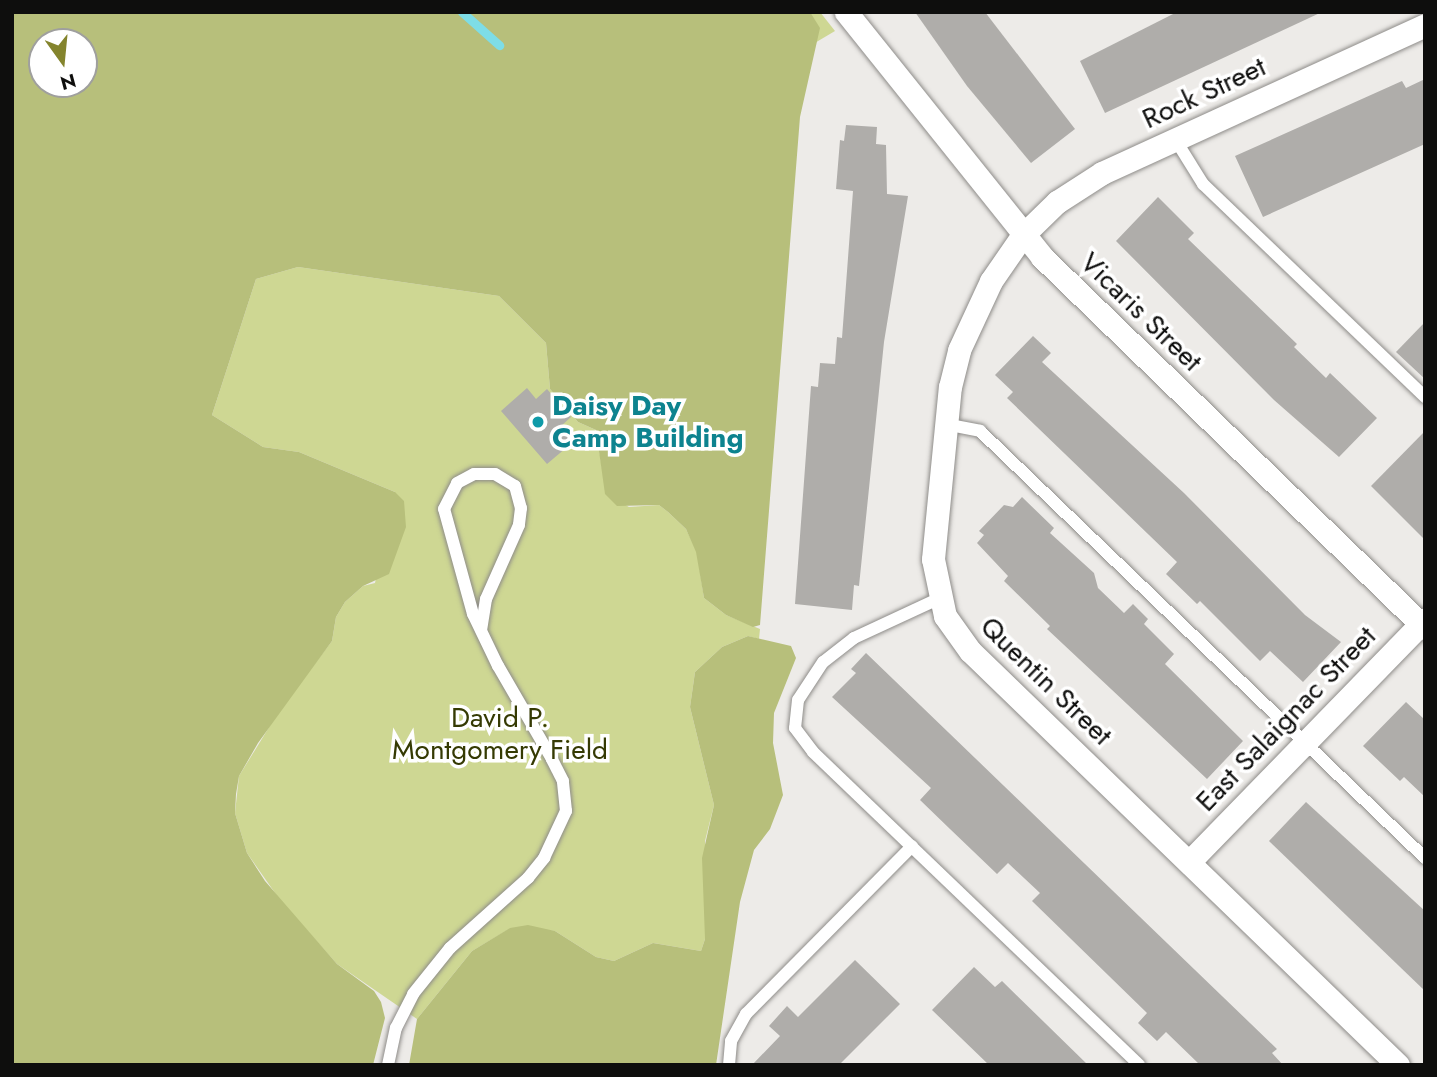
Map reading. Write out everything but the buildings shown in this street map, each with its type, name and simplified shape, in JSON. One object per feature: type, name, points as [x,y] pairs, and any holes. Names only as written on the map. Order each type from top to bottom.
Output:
[{"type":"street","name":"Vicaris Street","points":[[846,12],[1022,236],[1423,623]]},
{"type":"street","name":"Rock Street","points":[[1022,236],[1079,187],[1175,139],[1425,25]]},
{"type":"street","name":"Quentin Street","points":[[1022,236],[972,315],[950,387],[933,559],[938,599],[955,635],[970,651],[1398,1065]]},
{"type":"street","name":"East Salaignac Street","points":[[1190,861],[1423,623]]},
{"type":"lane","points":[[1175,139],[1203,184],[1425,397]]},
{"type":"lane","points":[[945,424],[980,431],[1425,859]]},
{"type":"lane","points":[[388,1065],[396,1028],[413,994],[450,948],[544,858],[566,811],[563,781],[481,630],[463,587],[444,509],[457,483],[474,474],[495,474],[515,486],[521,508],[519,524],[486,599],[481,630]]},
{"type":"lane","points":[[938,599],[835,652],[807,682],[794,716],[801,738],[1139,1065]]},
{"type":"lane","points":[[729,1065],[731,1041],[746,1014],[912,846]]},
{"type":"green space","points":[[12,12],[810,12],[820,28],[800,117],[760,625],[753,627],[726,615],[704,598],[696,552],[686,529],[668,512],[659,505],[617,506],[605,494],[596,430],[578,422],[550,389],[546,343],[499,296],[298,267],[256,279],[212,415],[263,447],[299,452],[395,492],[404,501],[406,527],[389,574],[363,586],[345,602],[336,617],[332,641],[258,743],[239,776],[236,794],[235,813],[247,853],[265,881],[337,964],[374,991],[381,1002],[385,1018],[373,1065],[12,1065]]},
{"type":"green space","points":[[774,12],[820,12],[835,31],[803,50]]},
{"type":"green space","name":"David P. Montgomery Field","points":[[298,267],[499,296],[546,343],[550,389],[578,422],[596,430],[606,494],[629,507],[659,505],[668,512],[686,529],[697,552],[704,598],[726,615],[760,629],[759,639],[748,636],[722,647],[695,672],[690,707],[714,805],[705,841],[705,939],[701,951],[653,943],[614,961],[596,957],[555,931],[511,928],[472,951],[417,1019],[337,964],[280,900],[247,853],[235,813],[239,776],[279,711],[332,641],[336,617],[345,602],[363,586],[375,583],[395,492],[299,452],[263,447],[212,415],[256,279]]},
{"type":"green space","points":[[748,636],[791,646],[796,658],[774,713],[773,743],[783,795],[770,829],[754,850],[740,902],[716,1065],[409,1065],[417,1019],[472,951],[510,928],[528,925],[555,931],[596,957],[614,961],[653,943],[701,951],[705,939],[702,858],[714,805],[690,707],[695,672],[722,647]]},
{"type":"waterway","points":[[462,12],[499,45]]},
{"type":"place","name":"Daisy Day Camp Building","points":[[538,422]]}]
